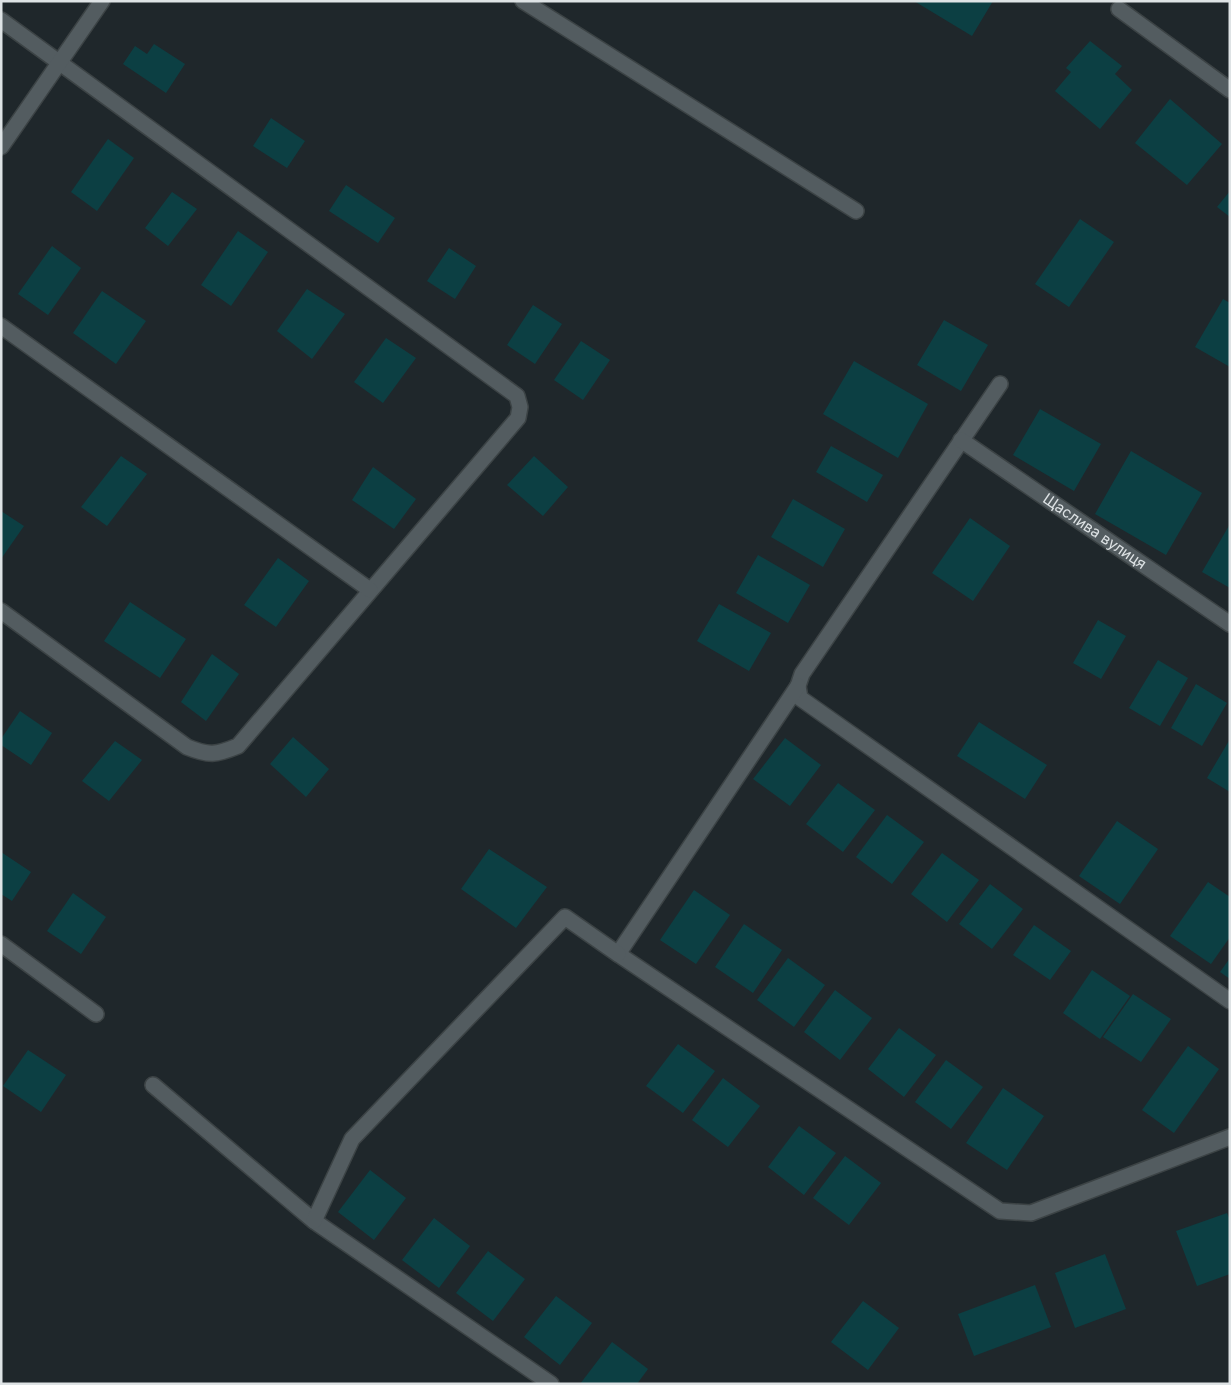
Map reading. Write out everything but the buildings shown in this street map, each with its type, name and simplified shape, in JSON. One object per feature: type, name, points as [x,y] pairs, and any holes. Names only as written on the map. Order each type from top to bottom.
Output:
[{"type":"street","points":[[1,147],[102,1]]},
{"type":"street","points":[[523,1],[856,212]]},
{"type":"street","points":[[1119,9],[1230,90]]},
{"type":"street","points":[[1,20],[517,396],[520,408],[518,418],[238,746],[223,752],[204,754],[187,747],[1,612]]},
{"type":"street","points":[[1,326],[370,590]]},
{"type":"street","points":[[618,954],[798,686],[802,674],[1000,384]]},
{"type":"street","name":"Щаслива вулиця","points":[[961,440],[1230,624]]},
{"type":"street","points":[[798,686],[800,698],[1230,1001]]},
{"type":"street","points":[[314,1221],[352,1139],[565,917],[1000,1211],[1032,1213],[1230,1137]]},
{"type":"street","points":[[1,944],[96,1014]]},
{"type":"street","points":[[153,1085],[314,1221],[551,1384]]}]
